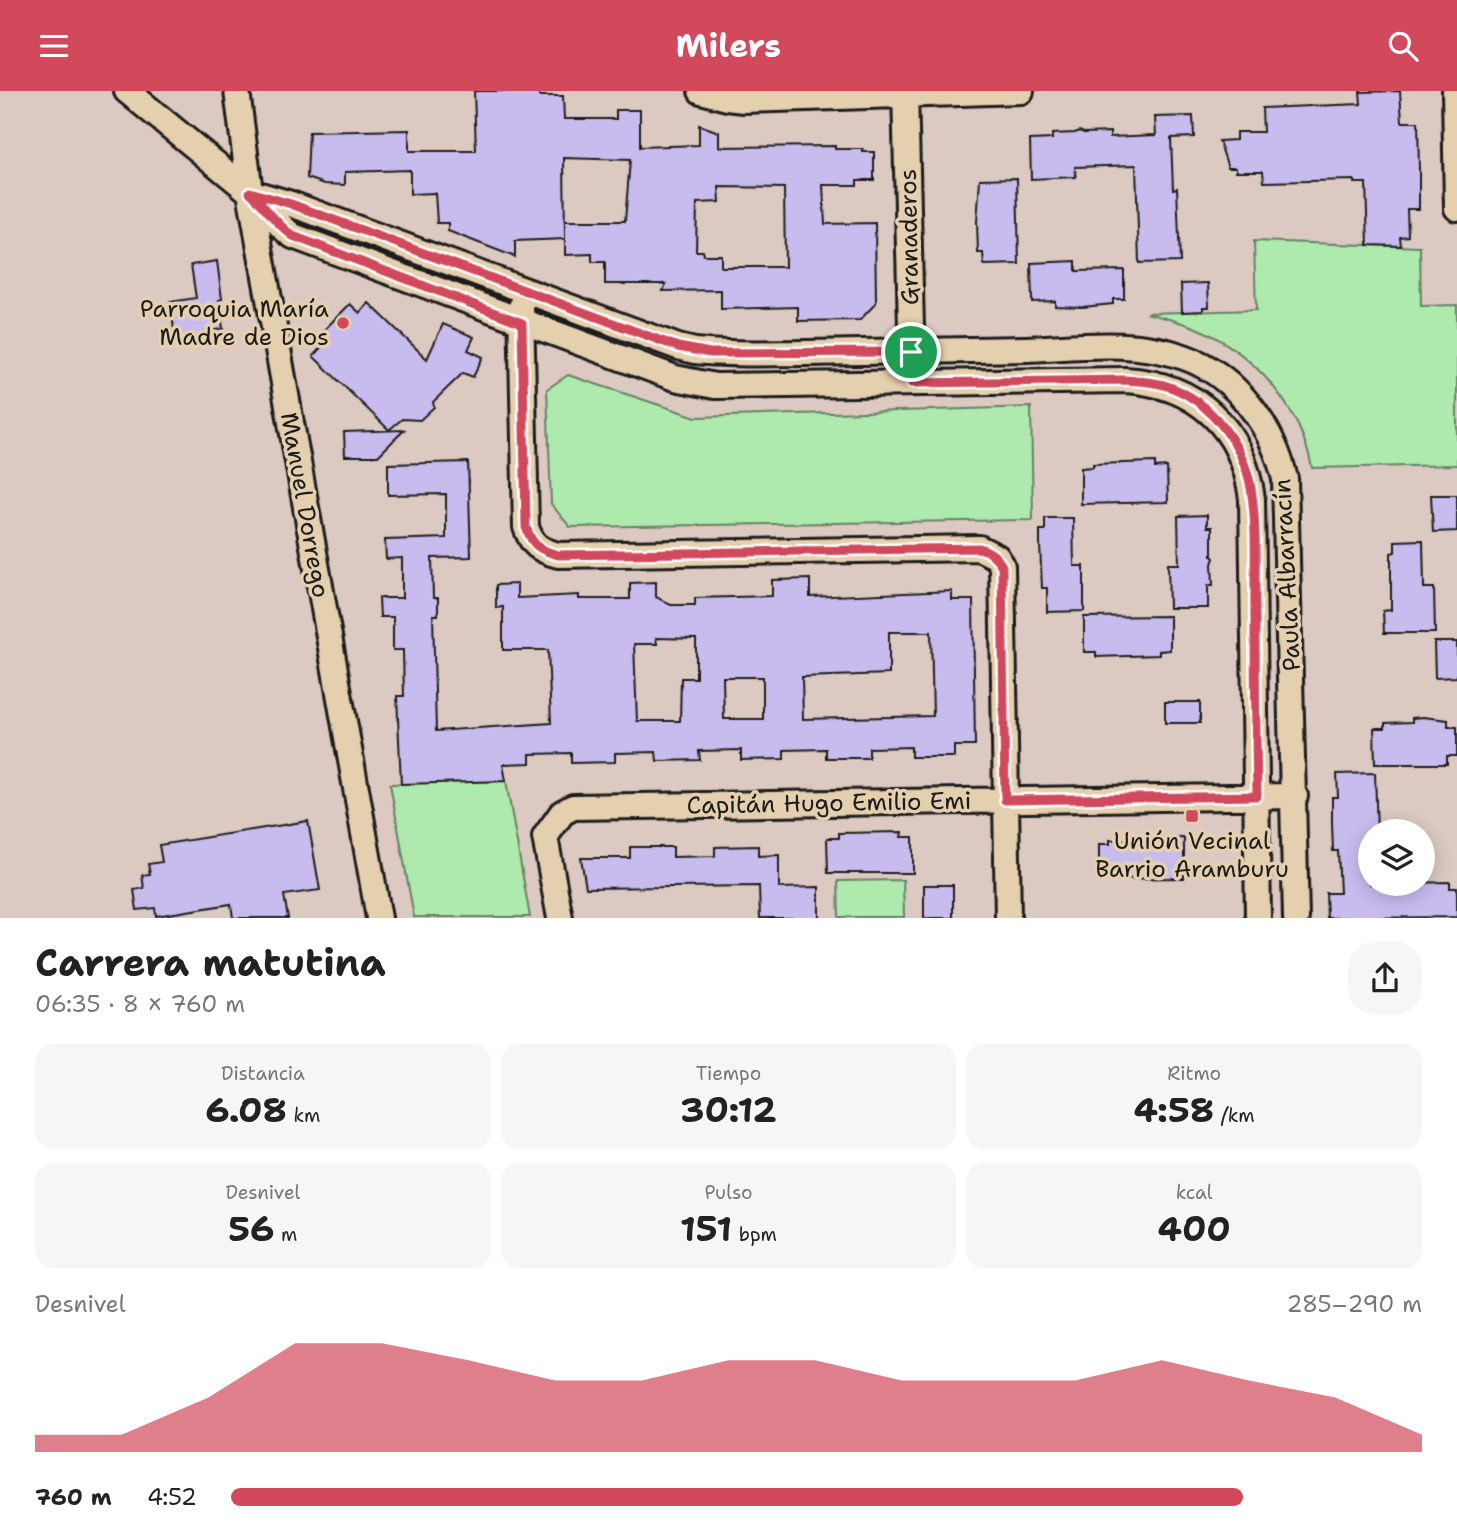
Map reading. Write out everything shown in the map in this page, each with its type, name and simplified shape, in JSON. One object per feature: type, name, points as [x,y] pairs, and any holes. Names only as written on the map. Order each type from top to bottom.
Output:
[{"type":"street","name":"Paula Albarracín","points":[[127,91],[250,192],[266,207],[277,223],[293,236],[653,372],[695,384],[715,386],[1147,381],[1185,394],[1214,416],[1238,451],[1252,499],[1258,918]]},
{"type":"street","name":"Manuel Dorrego","points":[[237,91],[250,192],[379,918]]},
{"type":"street","points":[[701,91],[744,100],[1021,91]]},
{"type":"street","points":[[1455,91],[1457,208]]},
{"type":"street","name":"Granaderos","points":[[906,93],[912,383]]},
{"type":"street","name":"Paula Albarracín","points":[[250,192],[291,204],[695,351],[911,352],[1127,346],[1149,347],[1204,366],[1248,404],[1261,419],[1273,440],[1284,479],[1296,918]]},
{"type":"street","points":[[521,289],[526,527],[531,542],[542,551],[558,555],[979,548],[996,557],[1002,566],[1008,918]]},
{"type":"street","name":"Capitán Hugo Emilio Emi","points":[[560,918],[545,837],[562,813],[573,807],[1294,796]]},
{"type":"green space","points":[[1254,241],[1420,247],[1421,306],[1457,305],[1457,465],[1312,468],[1297,423],[1271,383],[1254,366],[1216,337],[1194,327],[1146,313],[1256,310]]},
{"type":"green space","points":[[568,375],[696,417],[1031,407],[1033,520],[570,527],[551,504],[547,389]]},
{"type":"green space","points":[[506,781],[530,917],[414,917],[390,784]]},
{"type":"green space","points":[[903,880],[904,917],[839,917],[838,881]]},
{"type":"building","points":[[474,91],[539,91],[539,96],[563,96],[564,119],[616,119],[616,110],[640,110],[640,147],[699,145],[699,125],[719,132],[719,147],[835,146],[835,149],[863,149],[863,152],[874,152],[874,180],[857,180],[857,185],[823,185],[825,224],[875,223],[876,303],[860,320],[798,321],[798,307],[721,309],[721,290],[663,291],[666,284],[605,284],[605,262],[592,262],[592,254],[565,255],[565,239],[515,241],[515,257],[448,231],[448,223],[437,223],[435,193],[410,194],[410,170],[345,172],[345,185],[325,184],[307,178],[309,132],[409,130],[409,151],[476,151]],"holes":[[[564,158],[630,160],[625,221],[565,221],[565,239]],[[719,187],[784,188],[785,267],[721,267],[721,255],[704,255],[703,251],[696,251],[697,203],[720,202]]]},
{"type":"building","points":[[1400,91],[1402,122],[1418,122],[1419,170],[1419,209],[1407,209],[1408,236],[1400,237],[1401,246],[1368,245],[1366,183],[1354,183],[1354,180],[1264,182],[1263,171],[1236,171],[1236,167],[1228,167],[1219,141],[1236,140],[1236,132],[1263,132],[1262,108],[1361,104],[1360,92]]},
{"type":"building","points":[[1193,116],[1194,137],[1171,138],[1173,189],[1177,188],[1180,262],[1139,263],[1136,165],[1075,167],[1076,177],[1031,179],[1030,140],[1052,139],[1052,134],[1079,131],[1110,132],[1110,137],[1156,135],[1155,117]]},
{"type":"building","points":[[1017,178],[1019,264],[984,265],[983,253],[978,253],[980,179]]},
{"type":"building","points":[[217,261],[223,329],[206,331],[207,338],[176,343],[170,302],[196,298],[191,265]]},
{"type":"building","points":[[1076,261],[1076,271],[1124,270],[1124,299],[1113,299],[1113,304],[1082,307],[1055,306],[1055,301],[1032,302],[1031,263]]},
{"type":"building","points":[[1208,283],[1209,307],[1203,307],[1203,311],[1182,312],[1181,284]]},
{"type":"building","points":[[369,303],[427,359],[443,324],[474,337],[468,350],[483,357],[473,377],[463,373],[433,402],[434,407],[420,420],[402,419],[389,430],[313,356],[329,339],[322,332],[350,304],[360,313]]},
{"type":"building","points":[[404,430],[378,456],[345,456],[344,432]]},
{"type":"building","points":[[468,462],[471,557],[432,558],[433,598],[438,598],[438,615],[433,615],[436,731],[551,723],[548,650],[503,650],[503,607],[496,608],[496,585],[517,584],[517,598],[579,595],[579,599],[630,599],[630,583],[656,582],[656,597],[671,605],[695,605],[695,598],[772,596],[772,580],[810,579],[810,597],[952,591],[952,600],[973,600],[975,746],[954,746],[954,757],[911,757],[911,747],[869,748],[869,758],[826,758],[826,749],[784,750],[784,759],[741,760],[741,750],[699,751],[700,760],[657,761],[656,752],[615,753],[615,762],[571,763],[571,753],[530,754],[530,763],[503,764],[506,781],[401,784],[397,696],[404,696],[403,650],[393,650],[393,617],[380,617],[379,598],[402,598],[402,558],[386,559],[385,540],[446,538],[446,494],[388,495],[388,464]],"holes":[[[889,632],[931,632],[933,716],[803,719],[802,677],[889,674]],[[656,638],[696,639],[696,678],[681,678],[680,721],[637,721],[634,644],[657,644]],[[723,677],[763,677],[763,719],[724,719]]]},
{"type":"building","points":[[1155,462],[1155,468],[1167,467],[1168,502],[1081,504],[1081,468],[1093,467],[1093,464]]},
{"type":"building","points":[[1431,495],[1457,495],[1457,531],[1433,532]]},
{"type":"building","points":[[1207,515],[1207,527],[1212,527],[1214,558],[1213,585],[1208,585],[1208,608],[1169,608],[1168,564],[1179,564],[1178,516]]},
{"type":"building","points":[[1045,518],[1073,518],[1074,566],[1084,566],[1084,611],[1047,612],[1047,588],[1042,588],[1040,544],[1040,530],[1045,530]]},
{"type":"building","points":[[1423,540],[1424,588],[1434,588],[1435,633],[1384,633],[1383,611],[1391,610],[1391,553],[1395,552],[1395,541]]},
{"type":"building","points":[[1170,616],[1170,650],[1159,651],[1159,655],[1096,657],[1096,652],[1084,652],[1084,617]]},
{"type":"building","points":[[1434,642],[1457,642],[1457,677],[1435,678]]},
{"type":"building","points":[[1165,702],[1200,702],[1200,723],[1165,723]]},
{"type":"building","points":[[1412,718],[1448,720],[1448,727],[1457,727],[1457,756],[1447,756],[1447,764],[1375,764],[1374,728],[1385,728],[1385,723],[1412,722]]},
{"type":"building","points":[[1375,773],[1377,819],[1358,819],[1358,896],[1435,896],[1435,882],[1450,882],[1450,888],[1457,888],[1457,917],[1327,918],[1326,893],[1340,893],[1338,851],[1333,851],[1332,823],[1332,797],[1338,797],[1337,774]]},
{"type":"building","points":[[308,821],[320,890],[284,895],[288,918],[233,918],[231,904],[156,916],[155,908],[137,910],[134,890],[144,888],[142,875],[150,874],[148,864],[162,862],[159,845]]},
{"type":"building","points":[[902,832],[901,837],[913,837],[913,873],[828,873],[827,838],[839,838],[839,833]]},
{"type":"building","points":[[1184,838],[1184,878],[1099,879],[1099,844],[1110,844],[1110,840]]},
{"type":"building","points":[[758,846],[758,856],[779,855],[779,888],[819,887],[819,918],[760,918],[759,886],[586,888],[581,858],[630,858],[630,847],[673,847],[673,857],[715,856],[715,847]]},
{"type":"building","points":[[924,885],[953,885],[953,918],[924,918]]},
{"type":"place","name":"Parroquia María Madre de Dios","points":[[343,323]]},
{"type":"place","name":"Unión Vecinal Barrio Aramburu","points":[[1192,816]]},
{"type":"route","points":[[250,192],[291,204],[678,347],[710,353],[911,352],[912,383],[1147,381],[1185,394],[1214,416],[1238,451],[1252,499],[1257,796],[1005,800],[1002,566],[988,551],[979,548],[558,555],[542,551],[531,542],[526,527],[522,323],[293,236],[277,223],[266,207],[250,192]]}]
